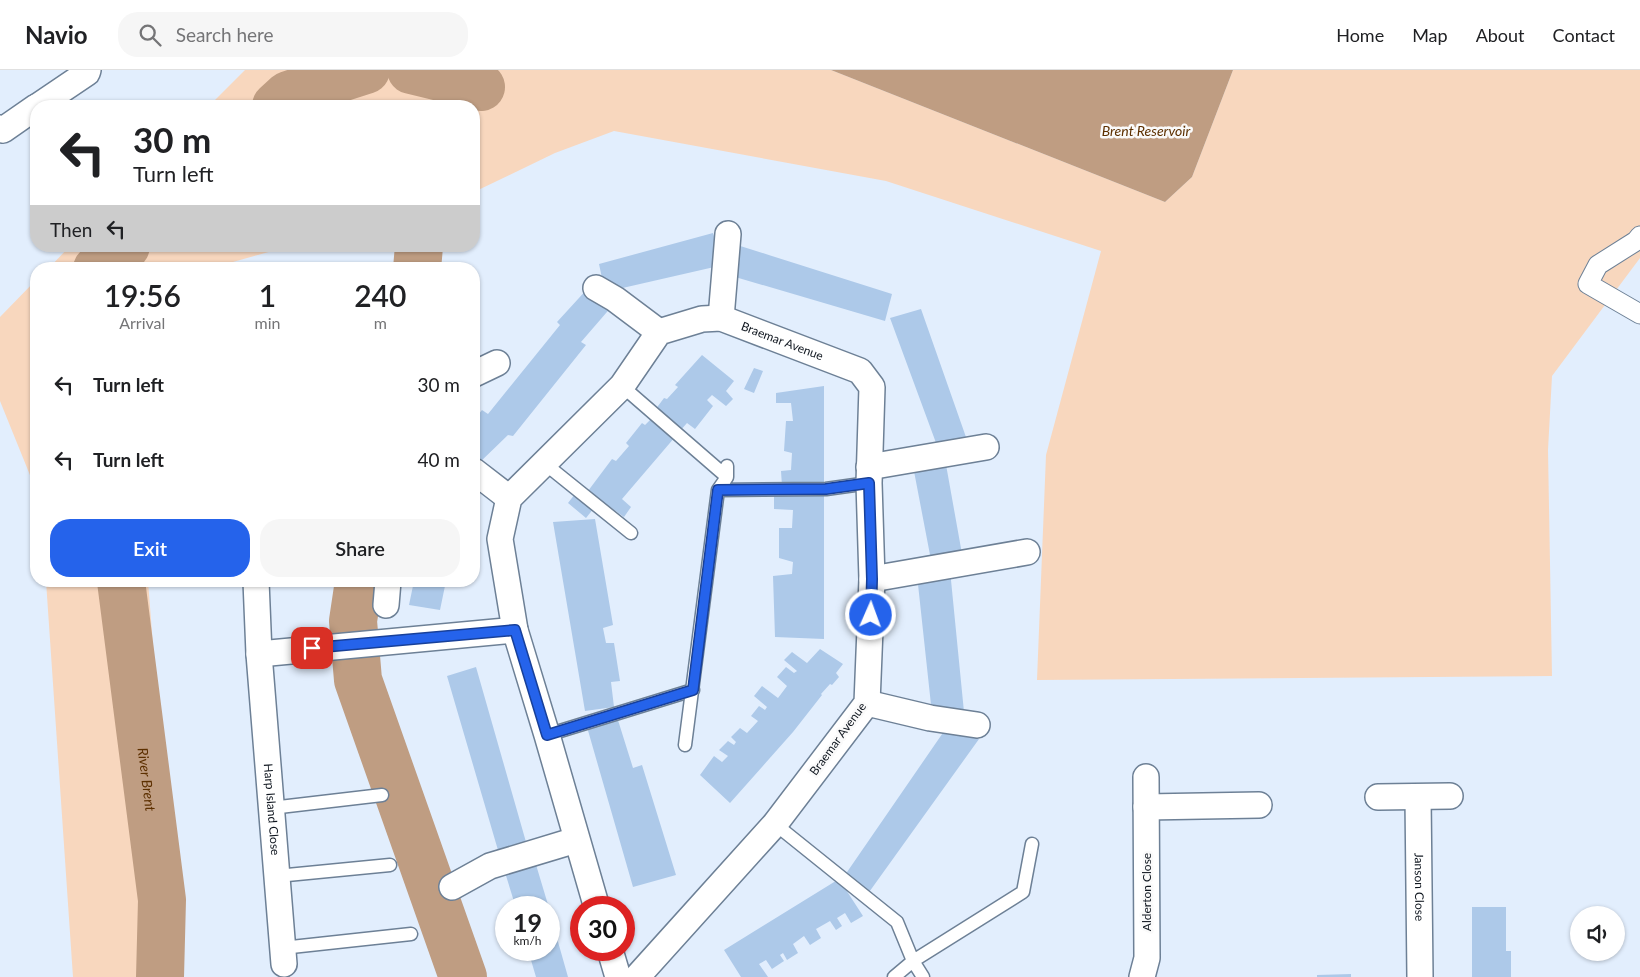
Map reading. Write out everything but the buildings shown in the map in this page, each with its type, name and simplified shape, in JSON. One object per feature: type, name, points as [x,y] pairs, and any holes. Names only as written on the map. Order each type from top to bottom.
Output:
[{"type":"street","points":[[47,100],[87,73],[88,70]]},
{"type":"street","points":[[0,128],[3,130],[30,112]]},
{"type":"street","points":[[722,318],[728,234]]},
{"type":"street","points":[[1640,236],[1636,241],[1598,265],[1588,284],[1640,314]]},
{"type":"street","points":[[593,896],[515,630],[500,539],[509,498],[622,386],[659,332],[596,288]]},
{"type":"street","name":"Braemar Avenue","points":[[637,977],[775,824],[867,703],[872,579],[869,475],[872,387],[860,371],[722,318],[702,319],[659,332]]},
{"type":"street","points":[[480,371],[497,363]]},
{"type":"street","points":[[869,475],[986,447]]},
{"type":"street","points":[[480,476],[509,498]]},
{"type":"street","points":[[872,579],[1027,552]]},
{"type":"street","name":"Harp Island Close","points":[[256,587],[259,654],[283,956]]},
{"type":"street","points":[[259,654],[515,630]]},
{"type":"street","points":[[867,703],[930,718],[978,725]]},
{"type":"street","name":"Alderton Close","points":[[1142,977],[1147,958],[1146,777]]},
{"type":"street","name":"Janson Close","points":[[1418,796],[1420,977]]},
{"type":"street","points":[[1378,797],[1450,796]]},
{"type":"street","points":[[1146,807],[1258,806]]},
{"type":"street","points":[[452,887],[490,866],[576,840]]},
{"type":"street","points":[[613,961],[618,977]]},
{"type":"lane","points":[[622,386],[727,472],[718,490],[685,745]]},
{"type":"lane","points":[[544,463],[631,533]]},
{"type":"lane","points":[[718,490],[826,489],[869,475]]},
{"type":"lane","points":[[547,735],[693,690]]},
{"type":"lane","points":[[271,808],[382,795]]},
{"type":"lane","points":[[775,824],[897,922],[912,961],[923,977]]},
{"type":"lane","points":[[894,977],[912,961],[1022,892],[1032,844]]},
{"type":"lane","points":[[277,876],[390,865]]},
{"type":"lane","points":[[283,956],[411,934]]},
{"type":"shaded area","points":[[245,70],[386,70],[414,86],[423,70],[831,70],[1165,202],[1192,177],[1233,70],[1640,70],[1640,258],[1552,376],[1548,450],[1552,676],[1037,680],[1046,455],[1101,251],[886,181],[614,131],[555,153],[480,189],[480,100],[215,100]]},
{"type":"shaded area","points":[[64,252],[269,252],[233,262],[55,262]]},
{"type":"shaded area","points":[[30,286],[30,475],[0,401],[0,317]]},
{"type":"shaded area","points":[[46,587],[148,587],[179,977],[73,977]]},
{"type":"water","points":[[386,70],[423,70],[414,86]]},
{"type":"water","name":"Brent Reservoir","points":[[831,70],[1233,70],[1192,177],[1165,202]]},
{"type":"waterway","name":"River Brent","points":[[283,100],[288,95],[366,70]]},
{"type":"waterway","points":[[411,70],[481,87]]},
{"type":"waterway","name":"River Brent","points":[[106,262],[118,252]]},
{"type":"waterway","points":[[418,252],[418,262]]},
{"type":"waterway","name":"River Brent","points":[[122,587],[162,900],[160,977]]},
{"type":"waterway","points":[[358,587],[353,621],[358,680],[463,977]]},
{"type":"route","points":[[312,648],[515,630],[547,735],[693,690],[718,490],[826,489],[869,483],[872,579],[871,615]]}]
